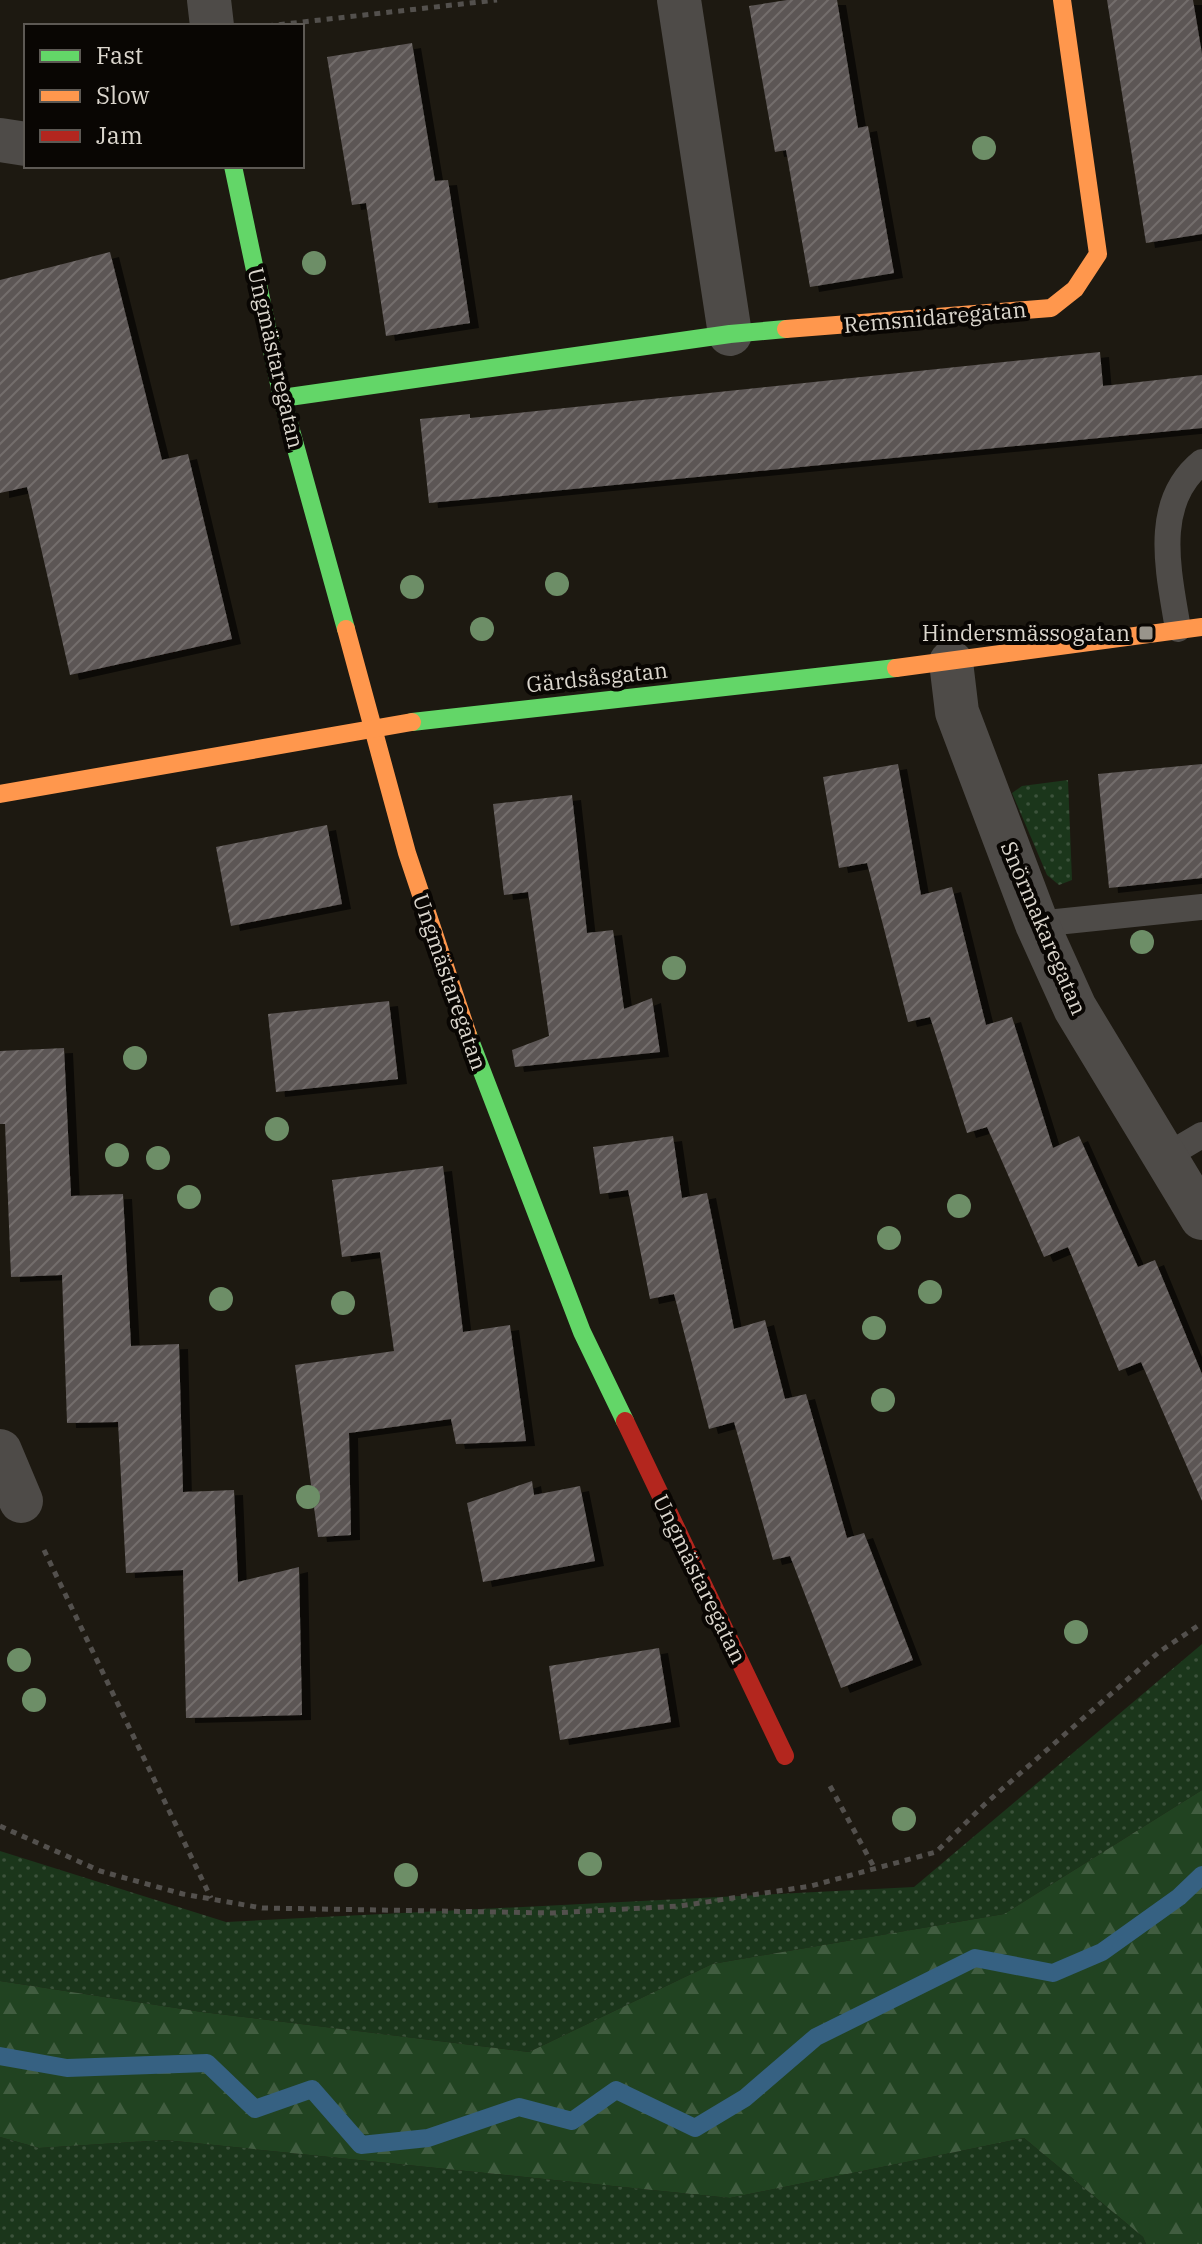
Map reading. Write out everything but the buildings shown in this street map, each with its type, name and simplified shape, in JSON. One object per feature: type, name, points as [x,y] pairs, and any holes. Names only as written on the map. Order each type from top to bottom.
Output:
[{"type":"street","points":[[209,0],[212,24]]},
{"type":"street","points":[[679,0],[730,334]]},
{"type":"street","name":"Remsnidaregatan","points":[[282,398],[730,334],[1051,308],[1075,289],[1098,254],[1062,0]]},
{"type":"street","points":[[0,140],[24,144]]},
{"type":"street","name":"Ungmästaregatan","points":[[224,168],[282,398],[407,853],[487,1092],[577,1319],[785,1756]]},
{"type":"street","name":"Gärdsåsgatan","points":[[0,794],[373,726],[951,662],[1190,628]]},
{"type":"street","name":"Snörmakaregatan","points":[[951,662],[957,712],[1037,924],[1075,1008],[1202,1218]]},
{"type":"street","points":[[0,1451],[21,1501]]},
{"type":"lane","points":[[1190,628],[1166,552],[1170,506],[1202,462]]},
{"type":"lane","points":[[1037,924],[1202,907]]},
{"type":"lane","points":[[1163,1158],[1202,1135]]},
{"type":"path","points":[[284,24],[497,0]]},
{"type":"path","points":[[21,1501],[212,1899]]},
{"type":"path","points":[[0,1826],[100,1871],[262,1908],[553,1913],[680,1906],[811,1886],[936,1852],[985,1804],[1159,1652],[1202,1623]]},
{"type":"path","points":[[785,1756],[795,1765],[823,1774],[875,1869]]},
{"type":"green space","points":[[1068,780],[1072,880],[1059,885],[1047,875],[1012,793],[1022,786]]},
{"type":"green space","points":[[1202,1644],[1202,1790],[1004,1914],[712,1964],[529,2052],[202,2012],[0,1981],[0,1851],[226,1922],[914,1887]]},
{"type":"green space","points":[[1202,1790],[1202,2244],[1146,2244],[1143,2237],[1024,2138],[730,2198],[165,2140],[39,2148],[0,2137],[0,1981],[202,2012],[529,2052],[712,1964],[1004,1914]]},
{"type":"green space","points":[[0,2137],[39,2148],[165,2140],[730,2198],[1024,2138],[1143,2237],[1146,2244],[0,2244]]},
{"type":"waterway","points":[[0,2056],[67,2068],[207,2063],[255,2109],[312,2089],[361,2145],[428,2138],[519,2107],[572,2121],[616,2090],[695,2128],[745,2098],[816,2037],[975,1958],[1053,1973],[1102,1952],[1179,1897],[1202,1875]]},
{"type":"traffic: fast","points":[[233,168],[282,398],[346,629]]},
{"type":"traffic: fast","points":[[282,398],[730,334],[786,329]]},
{"type":"traffic: fast","points":[[412,722],[896,668]]},
{"type":"traffic: fast","points":[[468,1035],[582,1332],[625,1421]]},
{"type":"traffic: slow","points":[[786,329],[1051,308],[1075,289],[1098,254],[1062,0]]},
{"type":"traffic: slow","points":[[896,668],[1202,627]]},
{"type":"traffic: slow","points":[[346,629],[407,853],[468,1035]]},
{"type":"traffic: slow","points":[[0,794],[412,722]]},
{"type":"traffic: jam","points":[[625,1421],[785,1756]]},
{"type":"place","name":"Hindersmässogatan","points":[[1146,633]]}]
